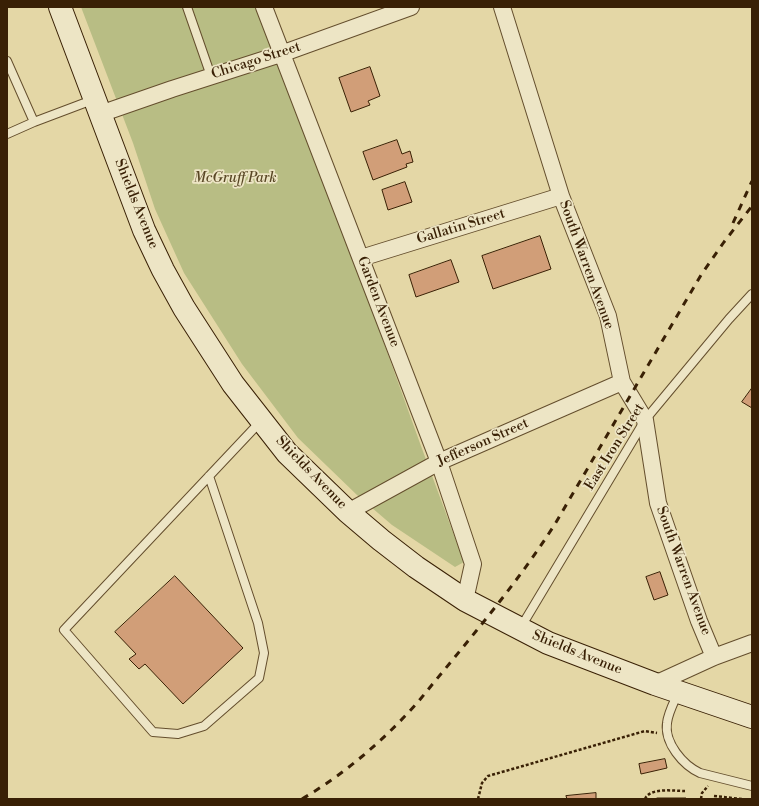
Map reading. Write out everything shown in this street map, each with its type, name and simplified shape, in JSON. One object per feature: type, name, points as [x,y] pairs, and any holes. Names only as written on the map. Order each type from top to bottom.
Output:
[{"type":"main road","name":"Shields Avenue","points":[[60,7],[144,230],[163,270],[184,308],[233,384],[288,453],[348,512],[381,540],[416,568],[465,600],[548,643],[655,684],[752,717]]},
{"type":"street","name":"Garden Avenue","points":[[264,7],[439,462],[473,564],[465,600]]},
{"type":"street","name":"Chicago Street","points":[[98,106],[211,76],[281,54],[411,7]]},
{"type":"street","name":"South Warren Avenue","points":[[502,7],[561,196],[608,316],[622,382],[645,420],[658,503],[699,621],[714,657]]},
{"type":"street","name":"Gallatin Street","points":[[361,258],[561,196]]},
{"type":"street","name":"Jefferson Street","points":[[348,512],[439,462],[622,382]]},
{"type":"street","points":[[655,684],[714,657],[752,643]]},
{"type":"lane","points":[[187,7],[211,76]]},
{"type":"lane","points":[[7,61],[34,122]]},
{"type":"lane","points":[[7,134],[34,122],[98,106]]},
{"type":"lane","name":"East Iron Street","points":[[520,629],[645,420],[724,324],[752,294]]},
{"type":"lane","points":[[209,476],[258,623],[264,653],[259,678],[204,726],[178,734],[153,732],[64,630],[209,476],[262,421]]},
{"type":"lane","points":[[678,692],[666,723],[670,743],[681,760],[694,770],[752,786]]},
{"type":"path","points":[[478,799],[482,783],[488,776],[645,731],[668,735]]},
{"type":"path","points":[[645,799],[647,794],[654,791],[685,791]]},
{"type":"path","points":[[714,796],[742,799]]},
{"type":"green space","name":"McGruff Park","points":[[81,7],[263,7],[464,562],[455,567],[392,525],[357,495],[298,438],[242,364],[184,273],[155,209],[133,143]]},
{"type":"building","points":[[370,67],[380,96],[368,101],[370,105],[351,112],[339,78]]},
{"type":"building","points":[[397,140],[402,154],[410,151],[413,162],[406,164],[407,167],[373,180],[363,152]]},
{"type":"building","points":[[405,182],[412,202],[388,210],[382,190]]},
{"type":"building","points":[[540,236],[551,269],[493,289],[482,256]]},
{"type":"building","points":[[451,260],[459,282],[416,297],[409,275]]},
{"type":"building","points":[[752,388],[752,408],[742,402]]},
{"type":"building","points":[[660,572],[668,595],[654,600],[646,577]]},
{"type":"building","points":[[175,576],[243,648],[183,704],[145,664],[139,669],[129,659],[136,654],[115,632]]},
{"type":"building","points":[[665,759],[667,768],[641,774],[639,764]]},
{"type":"building","points":[[596,793],[596,799],[567,799],[566,796]]},
{"type":"building","points":[[686,798],[686,799],[657,799]]},
{"type":"railway","points":[[733,223],[752,181]]},
{"type":"railway","points":[[302,799],[349,767],[392,730],[418,702],[506,593],[555,524],[701,275],[752,206]]}]
